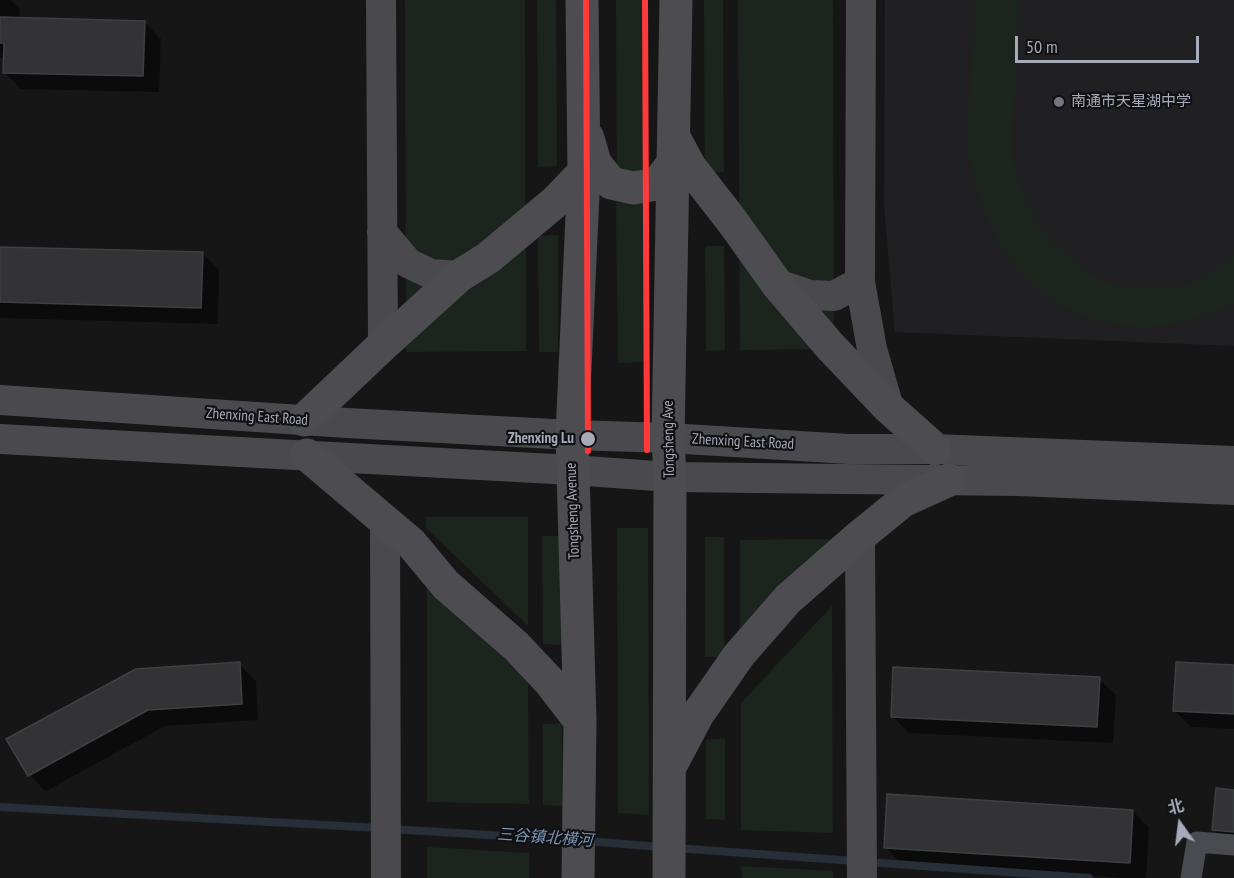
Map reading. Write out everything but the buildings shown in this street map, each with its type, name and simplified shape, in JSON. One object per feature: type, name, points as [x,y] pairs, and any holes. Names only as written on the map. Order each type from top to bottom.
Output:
[{"type":"main road","points":[[381,0],[383,345]]},
{"type":"main road","name":"Tongsheng Avenue","points":[[578,875],[580,721],[572,435],[584,172],[582,0]]},
{"type":"main road","name":"Tongsheng Ave","points":[[669,872],[670,477],[668,438],[676,0]]},
{"type":"main road","points":[[861,0],[860,282],[872,349],[889,408]]},
{"type":"main road","points":[[584,124],[596,163],[611,183],[633,188],[657,184],[673,150],[690,167],[777,284],[829,345],[889,408],[935,449]]},
{"type":"main road","points":[[304,420],[459,276],[488,258],[555,202],[584,172]]},
{"type":"main road","points":[[382,232],[408,263],[431,274],[459,276]]},
{"type":"main road","points":[[777,284],[810,295],[834,296],[860,282]]},
{"type":"main road","name":"Zhenxing East Road","points":[[0,400],[304,420],[849,449],[935,449],[1234,462]]},
{"type":"main road","points":[[0,439],[670,477],[1018,481],[1234,490]]},
{"type":"main road","points":[[307,455],[411,543],[446,585],[516,646],[549,681],[580,721]]},
{"type":"main road","points":[[669,767],[698,714],[739,654],[788,599],[903,501],[949,480]]},
{"type":"main road","points":[[385,520],[386,878]]},
{"type":"main road","points":[[860,536],[862,875]]},
{"type":"street","points":[[1191,875],[1197,842],[1234,845]]},
{"type":"shaded area","points":[[405,0],[525,0],[526,351],[406,352]]},
{"type":"shaded area","points":[[537,0],[556,0],[557,166],[538,167]]},
{"type":"shaded area","points":[[616,0],[647,0],[648,172],[617,173]]},
{"type":"shaded area","points":[[704,0],[723,0],[724,172],[705,173]]},
{"type":"shaded area","points":[[738,0],[833,0],[834,349],[740,350]]},
{"type":"shaded area","name":"南通市天星湖中学","points":[[885,0],[1234,0],[1234,346],[895,332],[884,205]]},
{"type":"shaded area","points":[[976,0],[1019,0],[1011,150],[1022,191],[1040,229],[1074,262],[1095,277],[1114,285],[1161,288],[1187,284],[1206,276],[1234,255],[1234,304],[1184,322],[1145,328],[1109,323],[1080,315],[1054,301],[1031,283],[1004,252],[990,225],[977,188],[967,145]]},
{"type":"shaded area","points":[[648,201],[649,362],[618,363],[616,203]]},
{"type":"shaded area","points":[[558,235],[558,352],[539,352],[538,236]]},
{"type":"shaded area","points":[[705,246],[724,246],[725,350],[706,351]]},
{"type":"shaded area","points":[[426,517],[528,517],[528,626],[426,528]]},
{"type":"shaded area","points":[[617,528],[648,528],[649,815],[618,813]]},
{"type":"shaded area","points":[[542,536],[562,536],[562,645],[543,644]]},
{"type":"shaded area","points":[[705,537],[724,537],[724,657],[705,657]]},
{"type":"shaded area","points":[[831,539],[831,553],[740,635],[740,540]]},
{"type":"shaded area","points":[[427,584],[528,681],[529,804],[427,802]]},
{"type":"shaded area","points":[[832,606],[833,833],[741,830],[741,703]]},
{"type":"shaded area","points":[[562,723],[563,806],[543,805],[543,724]]},
{"type":"shaded area","points":[[725,738],[725,820],[706,819],[706,740]]},
{"type":"shaded area","points":[[427,847],[529,853],[529,878],[427,878]]},
{"type":"shaded area","points":[[741,866],[833,871],[833,878],[742,878]]},
{"type":"waterway","name":"三谷镇北横河","points":[[0,807],[379,828]]},
{"type":"waterway","name":"三谷镇北横河","points":[[391,829],[571,840]]},
{"type":"waterway","name":"三谷镇北横河","points":[[586,841],[660,847]]},
{"type":"waterway","name":"三谷镇北横河","points":[[675,848],[855,861]]},
{"type":"waterway","name":"三谷镇北横河","points":[[867,862],[1089,878]]},
{"type":"transit line","points":[[586,0],[588,451]]},
{"type":"transit line","points":[[645,0],[647,450]]},
{"type":"place","name":"南通市天星湖中学","points":[[1059,102]]},
{"type":"place","name":"Zhenxing Lu","points":[[588,439]]}]
